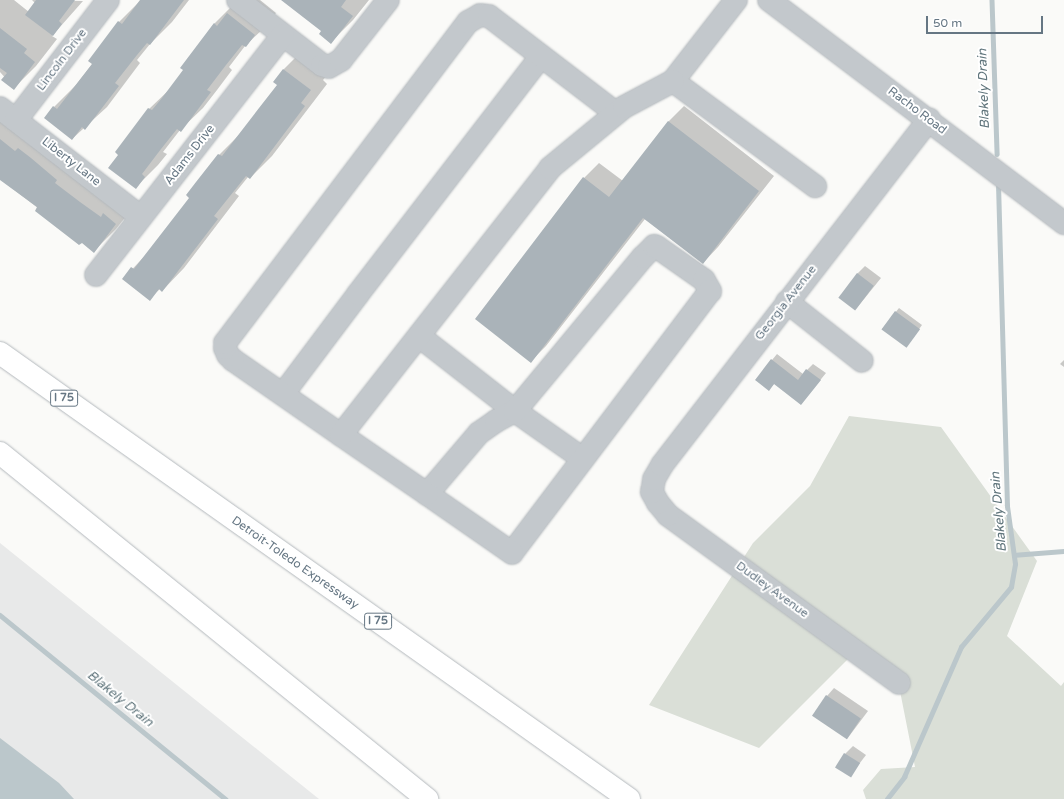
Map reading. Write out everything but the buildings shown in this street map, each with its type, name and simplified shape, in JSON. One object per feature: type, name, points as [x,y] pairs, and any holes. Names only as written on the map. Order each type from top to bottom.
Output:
[{"type":"highway","name":"Detroit-Toledo Expressway","points":[[0,353],[629,799]]},
{"type":"highway","points":[[0,453],[427,799]]},
{"type":"street","name":"Lincoln Drive","points":[[8,114],[108,0]]},
{"type":"street","points":[[238,0],[322,65],[329,67],[341,60],[388,0]]},
{"type":"street","points":[[342,435],[550,168],[624,107],[673,81],[736,0]]},
{"type":"street","name":"Racho Road","points":[[769,0],[929,119],[1064,223]]},
{"type":"street","points":[[427,494],[479,433],[496,421],[515,411],[643,257],[654,246],[704,280],[710,291],[512,552],[427,494],[233,360],[225,348],[225,343],[468,22],[480,15],[489,16],[616,114]]},
{"type":"street","name":"Adams Drive","points":[[96,275],[283,34]]},
{"type":"street","points":[[283,394],[541,56]]},
{"type":"street","points":[[673,81],[815,186]]},
{"type":"street","name":"Liberty Lane","points":[[8,114],[142,217]]},
{"type":"street","name":"Georgia Avenue","points":[[652,492],[654,479],[662,465],[929,119]]},
{"type":"street","points":[[787,302],[862,361]]},
{"type":"street","points":[[419,336],[515,411],[583,459]]},
{"type":"street","name":"Dudley Avenue","points":[[652,492],[658,503],[668,515],[898,683]]},
{"type":"shaded area","points":[[849,416],[941,427],[1037,561],[1007,636],[1061,686],[1064,682],[1064,799],[866,799],[863,790],[881,769],[915,767],[899,686],[849,658],[759,748],[649,705],[753,543],[810,486]]},
{"type":"shaded area","points":[[0,543],[319,799],[0,799]]},
{"type":"shaded area","points":[[0,738],[59,783],[74,799],[0,799]]},
{"type":"waterway","name":"Blakely Drain","points":[[992,0],[997,154]]},
{"type":"waterway","name":"Blakely Drain","points":[[887,799],[904,777],[961,647],[1011,587],[1015,564],[1007,506],[998,187]]},
{"type":"waterway","points":[[1014,555],[1064,551]]},
{"type":"waterway","name":"Blakely Drain","points":[[0,615],[226,799]]}]
